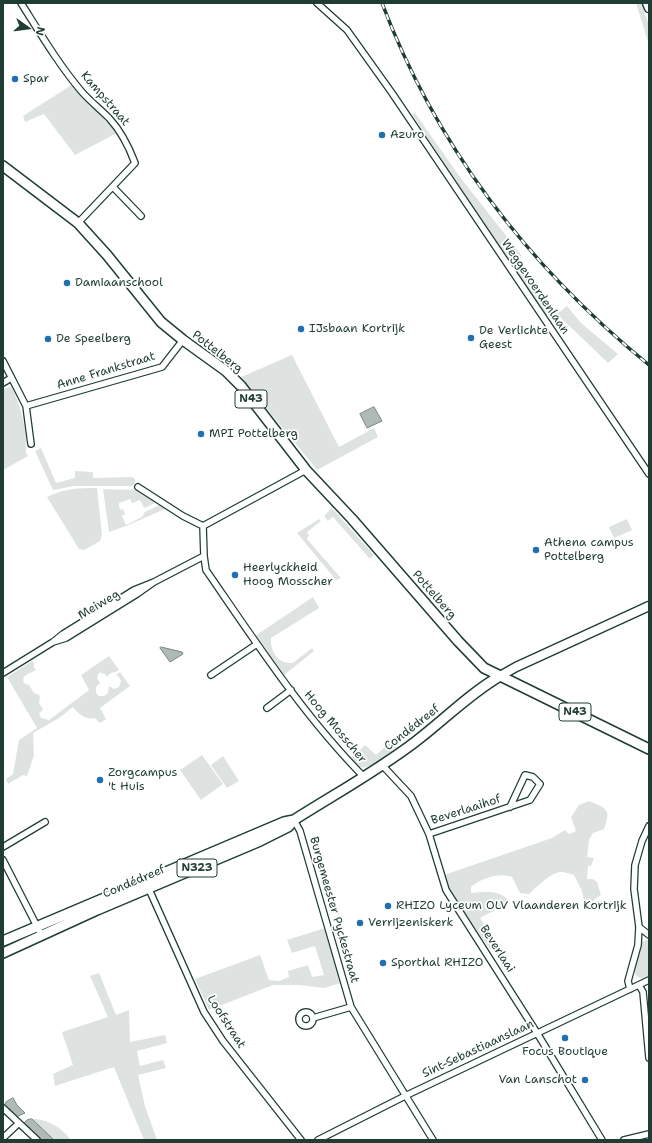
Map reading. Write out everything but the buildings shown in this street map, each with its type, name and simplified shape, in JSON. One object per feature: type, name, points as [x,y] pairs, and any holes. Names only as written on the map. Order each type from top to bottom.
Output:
[{"type":"main road","name":"Pottelberg","points":[[3,166],[78,223],[107,255],[161,322],[226,371],[241,386],[306,470],[352,519],[458,641],[484,668],[500,676]]},
{"type":"main road","name":"N43","points":[[500,676],[649,748]]},
{"type":"main road","name":"Condédreef","points":[[3,941],[260,841],[288,828],[294,820],[383,766],[486,684],[500,676]]},
{"type":"main road","name":"Condédreef","points":[[3,953],[148,885]]},
{"type":"street","name":"Kampstraat","points":[[21,3],[41,35],[82,92],[110,119],[130,148],[135,163],[78,223]]},
{"type":"street","name":"Weggevoerdenlaan","points":[[318,3],[347,30],[649,474]]},
{"type":"street","points":[[647,3],[649,8]]},
{"type":"street","points":[[113,187],[141,216]]},
{"type":"street","name":"Anne Frankstraat","points":[[26,406],[162,367],[183,340]]},
{"type":"street","points":[[3,361],[26,406],[31,444]]},
{"type":"street","points":[[3,383],[11,378]]},
{"type":"street","points":[[138,487],[183,516],[203,526],[306,470]]},
{"type":"street","name":"Hoog Mosscher","points":[[203,526],[206,570],[307,713],[364,777]]},
{"type":"street","name":"Meiweg","points":[[3,673],[53,642],[66,638],[154,582],[204,556]]},
{"type":"street","points":[[500,676],[516,667],[649,606]]},
{"type":"street","points":[[211,675],[257,644]]},
{"type":"street","name":"Hoog Mosscher","points":[[267,708],[291,690]]},
{"type":"street","name":"Beverlaai","points":[[383,766],[410,796],[429,834],[446,890],[537,1033],[602,1140]]},
{"type":"street","name":"Beverlaaihof","points":[[429,834],[510,807],[530,800],[540,784],[533,777],[525,775],[510,807]]},
{"type":"street","name":"Burgemeester Pyckestraat","points":[[294,820],[300,830],[351,1007],[433,1140]]},
{"type":"street","points":[[3,848],[45,822]]},
{"type":"street","points":[[630,989],[628,981],[638,945],[639,926],[634,889],[634,873],[639,848],[649,826]]},
{"type":"street","points":[[3,860],[42,936]]},
{"type":"street","name":"Loofstraat","points":[[148,885],[204,1012],[223,1041],[301,1140]]},
{"type":"street","points":[[639,926],[649,935]]},
{"type":"street","name":"Sint-Sebastiaanslaan","points":[[318,1140],[405,1096],[649,980]]},
{"type":"street","points":[[639,985],[643,992],[649,1058]]},
{"type":"street","points":[[314,1018],[351,1007]]},
{"type":"street","points":[[3,1108],[37,1140]]},
{"type":"street","points":[[3,1138],[20,1123]]},
{"type":"street","points":[[624,1140],[649,1134]]},
{"type":"shaded area","points":[[636,3],[641,3],[649,25],[649,45]]},
{"type":"shaded area","points":[[73,84],[117,133],[75,155],[44,114],[25,122],[23,116]]},
{"type":"shaded area","points":[[415,113],[460,177],[522,256],[516,261],[551,312],[545,316],[412,114]]},
{"type":"shaded area","points":[[567,306],[581,323],[618,354],[608,363],[557,314]]},
{"type":"shaded area","points":[[292,355],[339,447],[374,428],[378,437],[317,470],[241,377]]},
{"type":"shaded area","points":[[9,387],[12,388],[19,404],[25,428],[26,453],[28,456],[3,470],[3,390]]},
{"type":"shaded area","points":[[374,407],[382,421],[367,428],[360,414]]},
{"type":"shaded area","points":[[41,448],[56,483],[75,478],[75,471],[93,472],[93,478],[132,477],[135,479],[135,483],[132,486],[74,486],[53,490],[35,451]]},
{"type":"shaded area","points":[[97,488],[102,535],[100,541],[84,550],[79,549],[47,497],[72,489]]},
{"type":"shaded area","points":[[103,489],[136,490],[158,502],[144,508],[140,500],[132,503],[130,499],[119,503],[119,507],[121,510],[123,509],[125,514],[122,516],[126,525],[142,517],[145,512],[160,505],[165,509],[109,532]]},
{"type":"shaded area","points":[[332,508],[374,555],[370,559],[333,517],[328,521],[324,516]]},
{"type":"shaded area","points":[[319,519],[321,521],[307,532],[309,535],[307,539],[341,578],[336,580],[297,533]]},
{"type":"shaded area","points":[[627,519],[632,530],[614,538],[609,527]]},
{"type":"shaded area","points":[[313,597],[319,608],[271,638],[274,653],[284,662],[293,663],[312,648],[314,651],[284,675],[255,636]]},
{"type":"shaded area","points":[[160,648],[182,652],[183,654],[170,662]]},
{"type":"shaded area","points":[[109,656],[119,670],[109,674],[107,677],[101,672],[97,675],[100,683],[96,687],[96,693],[99,696],[104,696],[108,693],[109,686],[114,689],[119,687],[121,681],[116,675],[120,672],[130,686],[100,708],[106,719],[100,723],[95,718],[82,716],[73,707],[59,718],[33,733],[34,755],[27,776],[23,775],[8,784],[6,779],[13,774],[19,740],[37,728],[7,677],[32,661],[34,663],[36,670],[25,676],[23,680],[24,683],[29,685],[34,693],[39,695],[39,703],[43,709],[39,713],[41,718],[49,720],[89,690],[81,675]]},
{"type":"shaded area","points":[[393,740],[398,746],[374,764],[364,767],[358,766],[354,764],[351,759],[365,745],[376,755]]},
{"type":"shaded area","points":[[202,755],[223,784],[201,800],[180,770]]},
{"type":"shaded area","points":[[223,756],[239,781],[227,788],[211,765]]},
{"type":"shaded area","points":[[589,801],[606,810],[607,813],[604,829],[593,833],[589,840],[587,857],[594,858],[591,866],[588,866],[587,879],[593,879],[597,882],[601,895],[590,905],[584,901],[582,891],[574,875],[563,872],[553,874],[529,894],[520,893],[512,877],[501,875],[480,881],[471,887],[471,893],[497,893],[502,895],[510,902],[480,918],[497,945],[490,949],[450,893],[444,875],[552,838],[565,830],[569,834],[576,831],[571,817],[579,805]]},
{"type":"shaded area","points":[[325,928],[341,983],[324,988],[300,985],[273,985],[209,1010],[195,979],[260,955],[269,980],[279,981],[289,977],[288,971],[308,965],[312,977],[324,975],[315,946],[292,953],[287,940]]},
{"type":"shaded area","points":[[646,940],[649,941],[649,976],[642,979],[636,976],[634,969],[640,946],[642,942]]},
{"type":"shaded area","points":[[99,973],[116,1015],[129,1010],[130,1042],[165,1035],[167,1043],[137,1051],[140,1066],[163,1060],[166,1068],[138,1075],[145,1106],[157,1140],[144,1140],[114,1067],[55,1086],[53,1074],[73,1065],[62,1032],[108,1017],[90,976]]},
{"type":"shaded area","points":[[13,1098],[17,1105],[25,1113],[16,1117],[4,1106],[6,1102]]},
{"type":"shaded area","points":[[32,1119],[54,1140],[42,1140],[23,1124],[27,1120]]},
{"type":"shaded area","points":[[35,1119],[55,1125],[71,1140],[42,1140],[23,1123]]},
{"type":"railway","points":[[382,3],[404,56],[430,107],[459,155],[491,202],[526,246],[564,287],[605,327],[649,365]]},
{"type":"place","name":"Spar","points":[[15,79]]},
{"type":"place","name":"Azuro","points":[[382,135]]},
{"type":"place","name":"Damiaanschool","points":[[67,283]]},
{"type":"place","name":"IJsbaan Kortrijk","points":[[301,329]]},
{"type":"place","name":"De Verlichte Geest","points":[[471,338]]},
{"type":"place","name":"De Speelberg","points":[[48,339]]},
{"type":"place","name":"MPI Pottelberg","points":[[201,434]]},
{"type":"place","name":"Athena campus Pottelberg","points":[[536,550]]},
{"type":"place","name":"Heerlyckheid Hoog Mosscher","points":[[235,575]]},
{"type":"place","name":"Zorgcampus 't Huis","points":[[100,780]]},
{"type":"place","name":"RHIZO Lyceum OLV Vlaanderen Kortrijk","points":[[388,906]]},
{"type":"place","name":"Verrijzeniskerk","points":[[360,923]]},
{"type":"place","name":"Sporthal RHIZO","points":[[383,963]]},
{"type":"place","name":"Focus Boutique","points":[[565,1038]]},
{"type":"place","name":"Van Lanschot","points":[[585,1080]]}]
